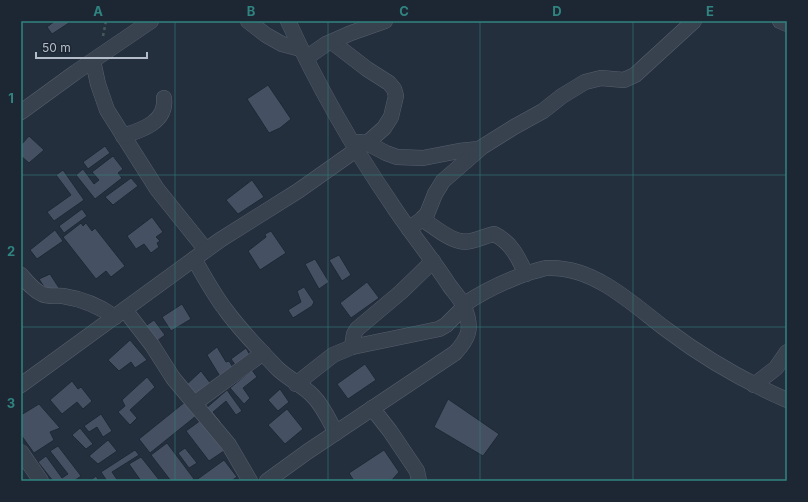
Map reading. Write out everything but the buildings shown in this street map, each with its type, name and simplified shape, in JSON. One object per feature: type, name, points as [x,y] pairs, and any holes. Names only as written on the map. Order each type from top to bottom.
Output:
[{"type":"street","points":[[21,112],[151,21]]},
{"type":"street","points":[[248,21],[266,35],[304,54],[351,33],[385,21]]},
{"type":"street","points":[[267,481],[336,432],[455,353],[465,343],[469,332],[468,320],[464,306],[409,229],[304,54],[288,21]]},
{"type":"street","points":[[409,229],[427,214],[435,194],[443,181],[479,149],[543,111],[562,96],[585,82],[601,78],[624,80],[635,75],[694,21]]},
{"type":"street","points":[[780,21],[787,24]]},
{"type":"street","points":[[21,385],[220,240],[298,191],[358,145],[384,128],[391,117],[396,96],[394,89],[332,42]]},
{"type":"street","points":[[93,61],[98,84],[107,110],[157,189],[206,250]]},
{"type":"street","points":[[123,136],[149,126],[159,118],[164,110],[164,98]]},
{"type":"street","points":[[358,145],[396,157],[423,158],[479,149]]},
{"type":"street","points":[[422,219],[461,242],[494,234],[503,238],[513,250],[526,274]]},
{"type":"street","points":[[194,260],[225,310],[279,369],[313,396],[323,409],[336,432]]},
{"type":"street","points":[[352,347],[354,334],[358,329],[401,292],[433,261]]},
{"type":"street","points":[[296,384],[333,355],[352,347],[439,329],[446,325],[464,306],[511,278],[544,268],[560,268],[574,271],[605,284],[708,358],[754,385],[787,400]]},
{"type":"street","points":[[21,275],[32,288],[42,294],[62,296],[89,302],[102,308],[120,313],[152,345],[173,378],[196,403],[229,445],[250,481]]},
{"type":"street","points":[[754,385],[776,368],[787,352]]},
{"type":"street","points":[[196,403],[263,353]]},
{"type":"street","points":[[372,408],[390,431],[417,471],[419,481]]},
{"type":"street","points":[[21,452],[42,481]]}]
